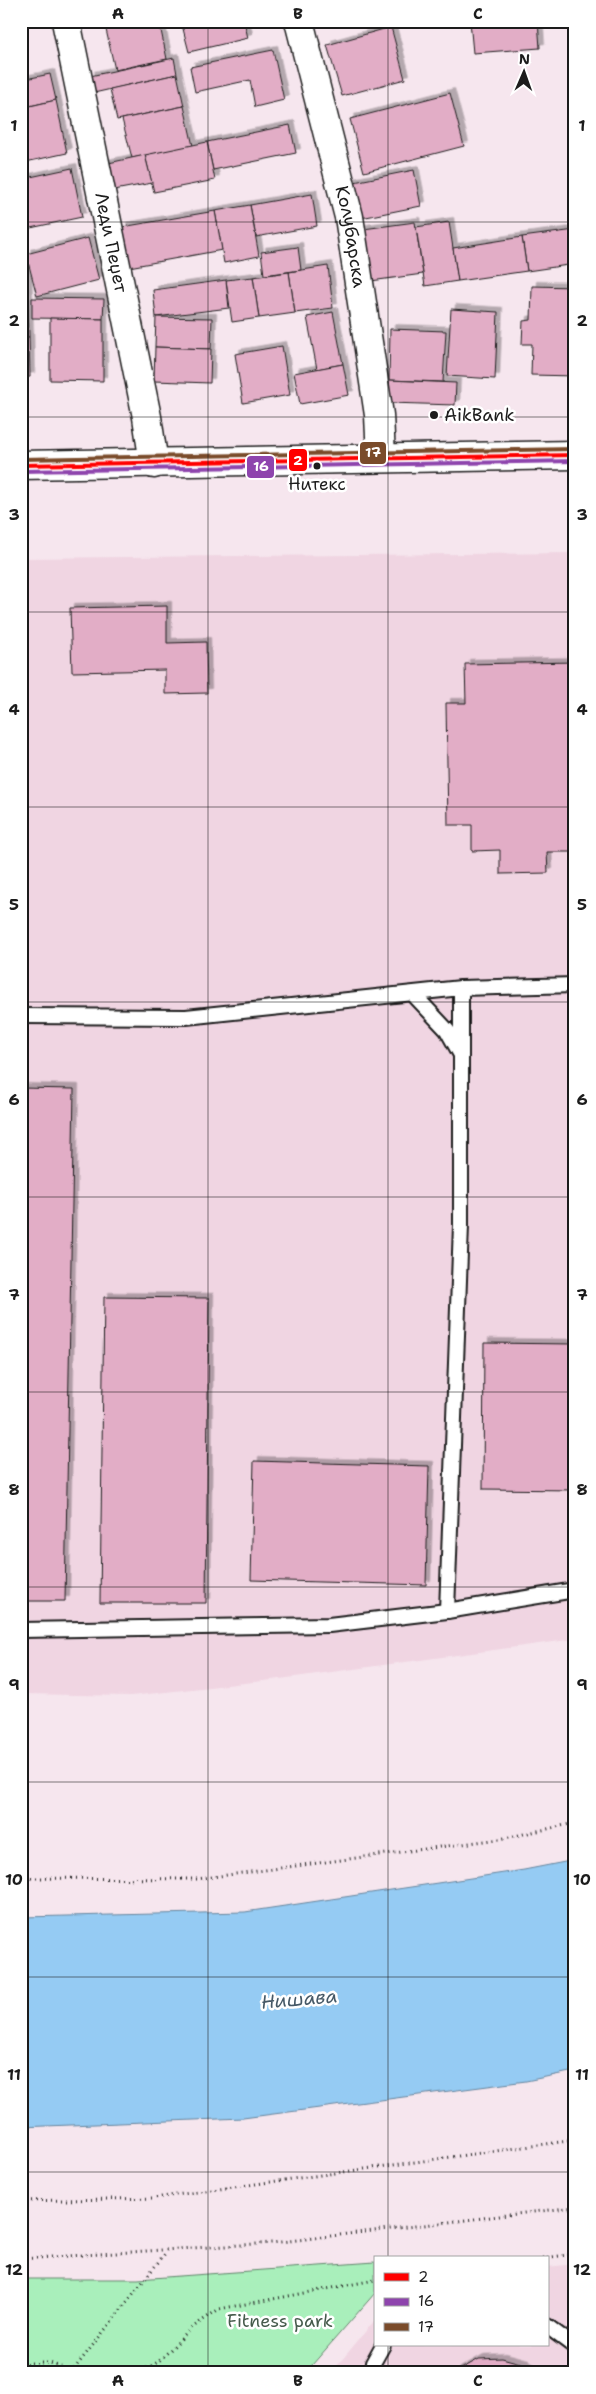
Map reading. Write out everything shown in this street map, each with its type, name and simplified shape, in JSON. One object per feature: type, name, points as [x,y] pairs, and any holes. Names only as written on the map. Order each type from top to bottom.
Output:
[{"type":"street","name":"Леди Пеџет","points":[[66,21],[147,416],[154,464]]},
{"type":"street","name":"Колубарска","points":[[305,23],[350,217],[379,416],[381,457]]},
{"type":"street","points":[[21,465],[154,464],[381,457],[575,456]]},
{"type":"lane","points":[[21,1016],[186,1017],[461,988],[575,985]]},
{"type":"lane","points":[[447,1611],[461,1225],[461,988]]},
{"type":"lane","points":[[413,994],[447,1030],[461,1056]]},
{"type":"lane","points":[[21,1630],[329,1625],[447,1611],[575,1590]]},
{"type":"lane","points":[[548,2327],[575,2347]]},
{"type":"lane","points":[[370,2373],[382,2346]]},
{"type":"path","points":[[21,1878],[197,1879],[500,1839],[575,1823]]},
{"type":"path","points":[[21,2201],[154,2198],[575,2140]]},
{"type":"path","points":[[21,2259],[272,2243],[575,2207]]},
{"type":"path","points":[[71,2372],[168,2250]]},
{"type":"path","points":[[548,2257],[575,2254]]},
{"type":"path","points":[[138,2373],[158,2362],[193,2327],[219,2309],[374,2280]]},
{"type":"path","points":[[21,2363],[50,2363],[77,2373]]},
{"type":"shaded area","points":[[575,553],[575,1639],[280,1679],[131,1696],[21,1694],[21,558]]},
{"type":"shaded area","points":[[575,2264],[575,2373],[331,2373],[374,2321],[374,2346],[548,2346],[548,2267]]},
{"type":"green space","name":"Fitness park","points":[[374,2262],[374,2294],[305,2373],[21,2373],[21,2279],[138,2279]]},
{"type":"water","name":"Нишава","points":[[575,1860],[575,2071],[526,2081],[243,2118],[21,2127],[21,1917],[245,1912],[524,1870]]},
{"type":"building","points":[[125,21],[159,21],[167,59],[115,70],[105,25]]},
{"type":"building","points":[[181,21],[244,21],[248,38],[189,52]]},
{"type":"building","points":[[470,21],[538,21],[540,48],[473,53]]},
{"type":"building","points":[[391,27],[405,79],[342,96],[327,45]]},
{"type":"building","points":[[273,50],[284,100],[255,107],[250,80],[195,92],[190,67]]},
{"type":"building","points":[[174,58],[177,74],[94,93],[90,76]]},
{"type":"building","points":[[50,74],[56,100],[21,108],[21,80]]},
{"type":"building","points":[[177,74],[184,106],[117,120],[110,89]]},
{"type":"building","points":[[450,93],[464,146],[364,172],[350,119]]},
{"type":"building","points":[[56,100],[67,153],[21,163],[21,108]]},
{"type":"building","points":[[184,106],[193,146],[132,158],[122,119]]},
{"type":"building","points":[[290,125],[296,153],[213,170],[207,142]]},
{"type":"building","points":[[207,142],[215,180],[154,192],[145,155]]},
{"type":"building","points":[[145,155],[152,183],[109,191],[104,164]]},
{"type":"building","points":[[72,168],[82,217],[21,230],[21,179]]},
{"type":"building","points":[[414,170],[421,206],[351,220],[344,184]]},
{"type":"building","points":[[312,194],[317,226],[256,237],[250,205]]},
{"type":"building","points":[[250,205],[259,256],[224,263],[215,211]]},
{"type":"building","points":[[215,211],[222,250],[129,267],[122,227]]},
{"type":"building","points":[[415,222],[423,274],[363,282],[356,230]]},
{"type":"building","points":[[449,222],[458,281],[425,286],[416,227]]},
{"type":"building","points":[[575,230],[575,264],[527,271],[522,237]]},
{"type":"building","points":[[522,237],[527,271],[458,281],[453,248]]},
{"type":"building","points":[[88,238],[99,280],[37,296],[26,254]]},
{"type":"building","points":[[298,247],[301,270],[264,275],[261,252]]},
{"type":"building","points":[[328,266],[333,308],[295,313],[289,272]]},
{"type":"building","points":[[21,268],[27,268],[28,302],[21,302]]},
{"type":"building","points":[[289,272],[295,313],[259,318],[253,277]]},
{"type":"building","points":[[253,277],[259,318],[232,322],[226,280]]},
{"type":"building","points":[[226,280],[229,308],[156,317],[153,290]]},
{"type":"building","points":[[532,286],[575,287],[575,376],[531,375],[532,344],[522,344],[523,321],[531,320]]},
{"type":"building","points":[[32,298],[104,299],[103,319],[32,318]]},
{"type":"building","points":[[21,302],[28,302],[29,337],[21,337]]},
{"type":"building","points":[[451,309],[498,312],[495,379],[447,376]]},
{"type":"building","points":[[333,312],[343,364],[317,369],[307,317]]},
{"type":"building","points":[[156,317],[212,318],[211,349],[155,347]]},
{"type":"building","points":[[50,318],[103,319],[103,381],[50,380]]},
{"type":"building","points":[[390,329],[446,331],[443,382],[389,380]]},
{"type":"building","points":[[21,337],[29,337],[30,377],[21,378]]},
{"type":"building","points":[[282,346],[290,395],[243,403],[235,354]]},
{"type":"building","points":[[155,347],[211,349],[210,383],[154,381]]},
{"type":"building","points":[[343,364],[349,395],[300,404],[294,373]]},
{"type":"building","points":[[389,380],[456,383],[455,405],[389,403]]},
{"type":"building","points":[[167,606],[167,643],[206,642],[207,693],[165,694],[165,670],[72,672],[70,608]]},
{"type":"building","points":[[575,662],[575,870],[573,852],[547,852],[548,873],[500,874],[500,850],[472,851],[472,825],[448,825],[446,703],[466,703],[465,664]]},
{"type":"building","points":[[21,1088],[74,1089],[65,1601],[21,1601]]},
{"type":"building","points":[[104,1297],[209,1298],[206,1603],[100,1603]]},
{"type":"building","points":[[484,1343],[575,1344],[575,1490],[483,1489]]},
{"type":"building","points":[[254,1461],[429,1466],[426,1585],[251,1580]]},
{"type":"building","points":[[502,2358],[524,2364],[535,2373],[454,2373],[479,2359]]},
{"type":"transit line","name":"17","points":[[21,459],[575,449]]},
{"type":"transit line","name":"2","points":[[21,465],[575,455]]},
{"type":"transit line","name":"16","points":[[21,471],[575,461]]},
{"type":"place","name":"AikBank","points":[[434,415]]},
{"type":"place","name":"Нитекс","points":[[317,466]]}]
